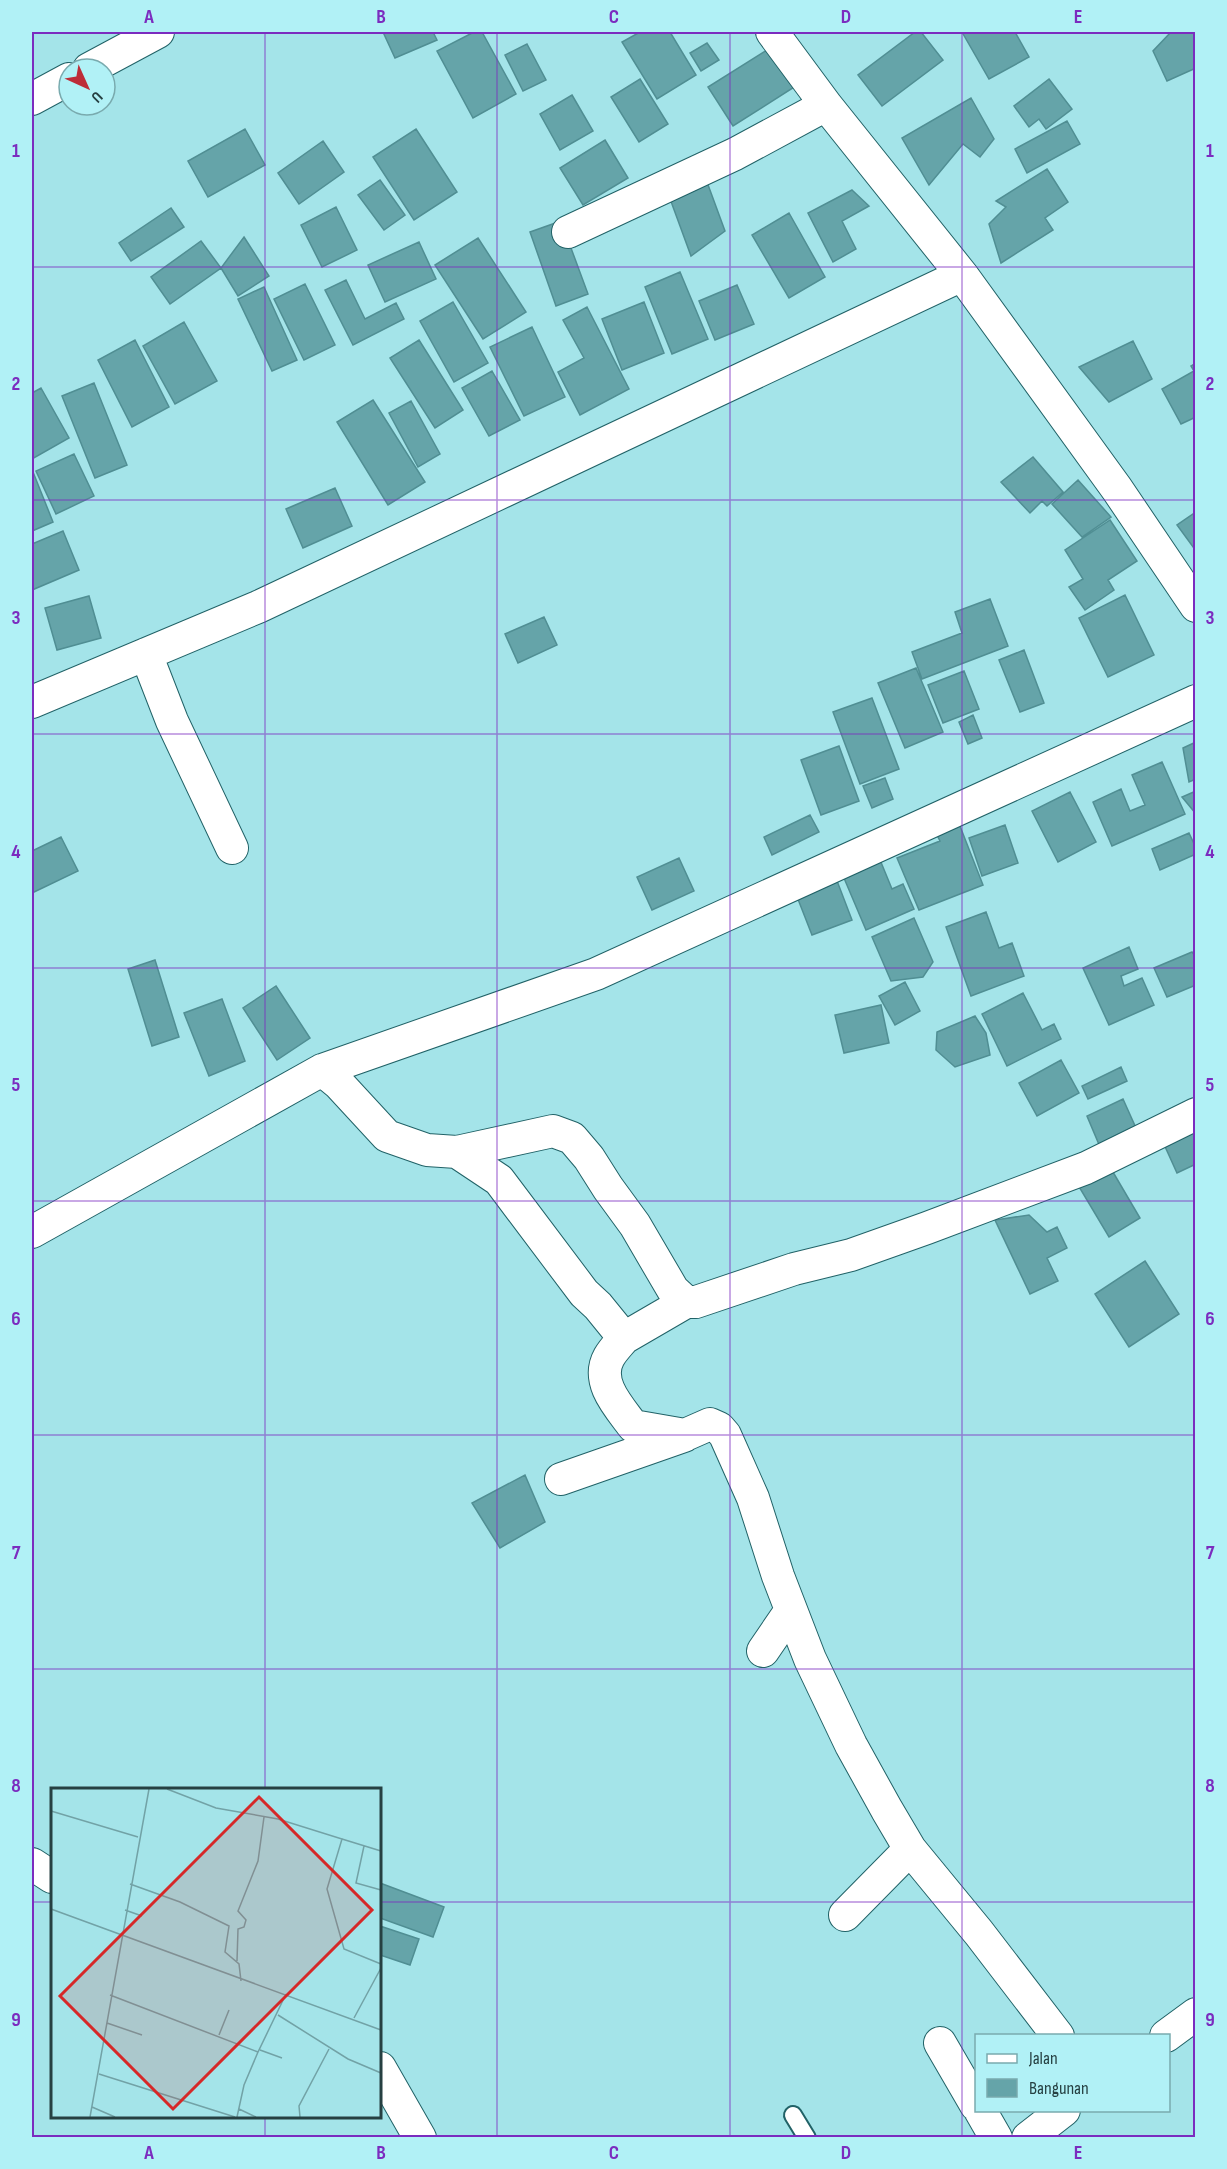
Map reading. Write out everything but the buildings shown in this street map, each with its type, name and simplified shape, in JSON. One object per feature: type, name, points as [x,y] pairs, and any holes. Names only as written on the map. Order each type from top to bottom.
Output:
[{"type":"street","points":[[111,57],[158,32]]},
{"type":"street","points":[[772,32],[826,105],[962,275],[1117,489],[1196,606]]},
{"type":"street","points":[[32,99],[57,86]]},
{"type":"street","points":[[568,232],[735,154],[826,105]]},
{"type":"street","points":[[32,702],[258,607],[962,275]]},
{"type":"street","points":[[146,654],[172,721],[232,848]]},
{"type":"street","points":[[32,1232],[322,1070],[596,974],[1196,701]]},
{"type":"street","points":[[322,1070],[339,1083],[387,1136],[427,1150],[457,1152],[553,1131],[572,1138],[589,1158],[635,1225],[673,1290],[686,1302]]},
{"type":"street","points":[[685,1436],[633,1425],[610,1396],[605,1377],[608,1358],[624,1338],[686,1302],[696,1302],[794,1269],[851,1255],[927,1228],[1086,1168],[1196,1114]]},
{"type":"street","points":[[457,1152],[499,1180],[584,1293],[598,1306],[624,1338]]},
{"type":"street","points":[[561,1479],[685,1436],[710,1424],[719,1428],[725,1436],[753,1497],[778,1576],[810,1659],[851,1745],[910,1849],[979,1933],[1056,2034]]},
{"type":"street","points":[[763,1651],[791,1610]]},
{"type":"street","points":[[845,1915],[910,1849]]},
{"type":"street","points":[[32,1864],[51,1876]]},
{"type":"street","points":[[1169,2034],[1196,2014]]},
{"type":"street","points":[[940,2043],[975,2102]]},
{"type":"street","points":[[381,2070],[420,2138]]},
{"type":"street","points":[[981,2112],[996,2138]]},
{"type":"street","points":[[1028,2138],[1061,2112]]},
{"type":"lane","points":[[793,2115],[807,2138]]}]
